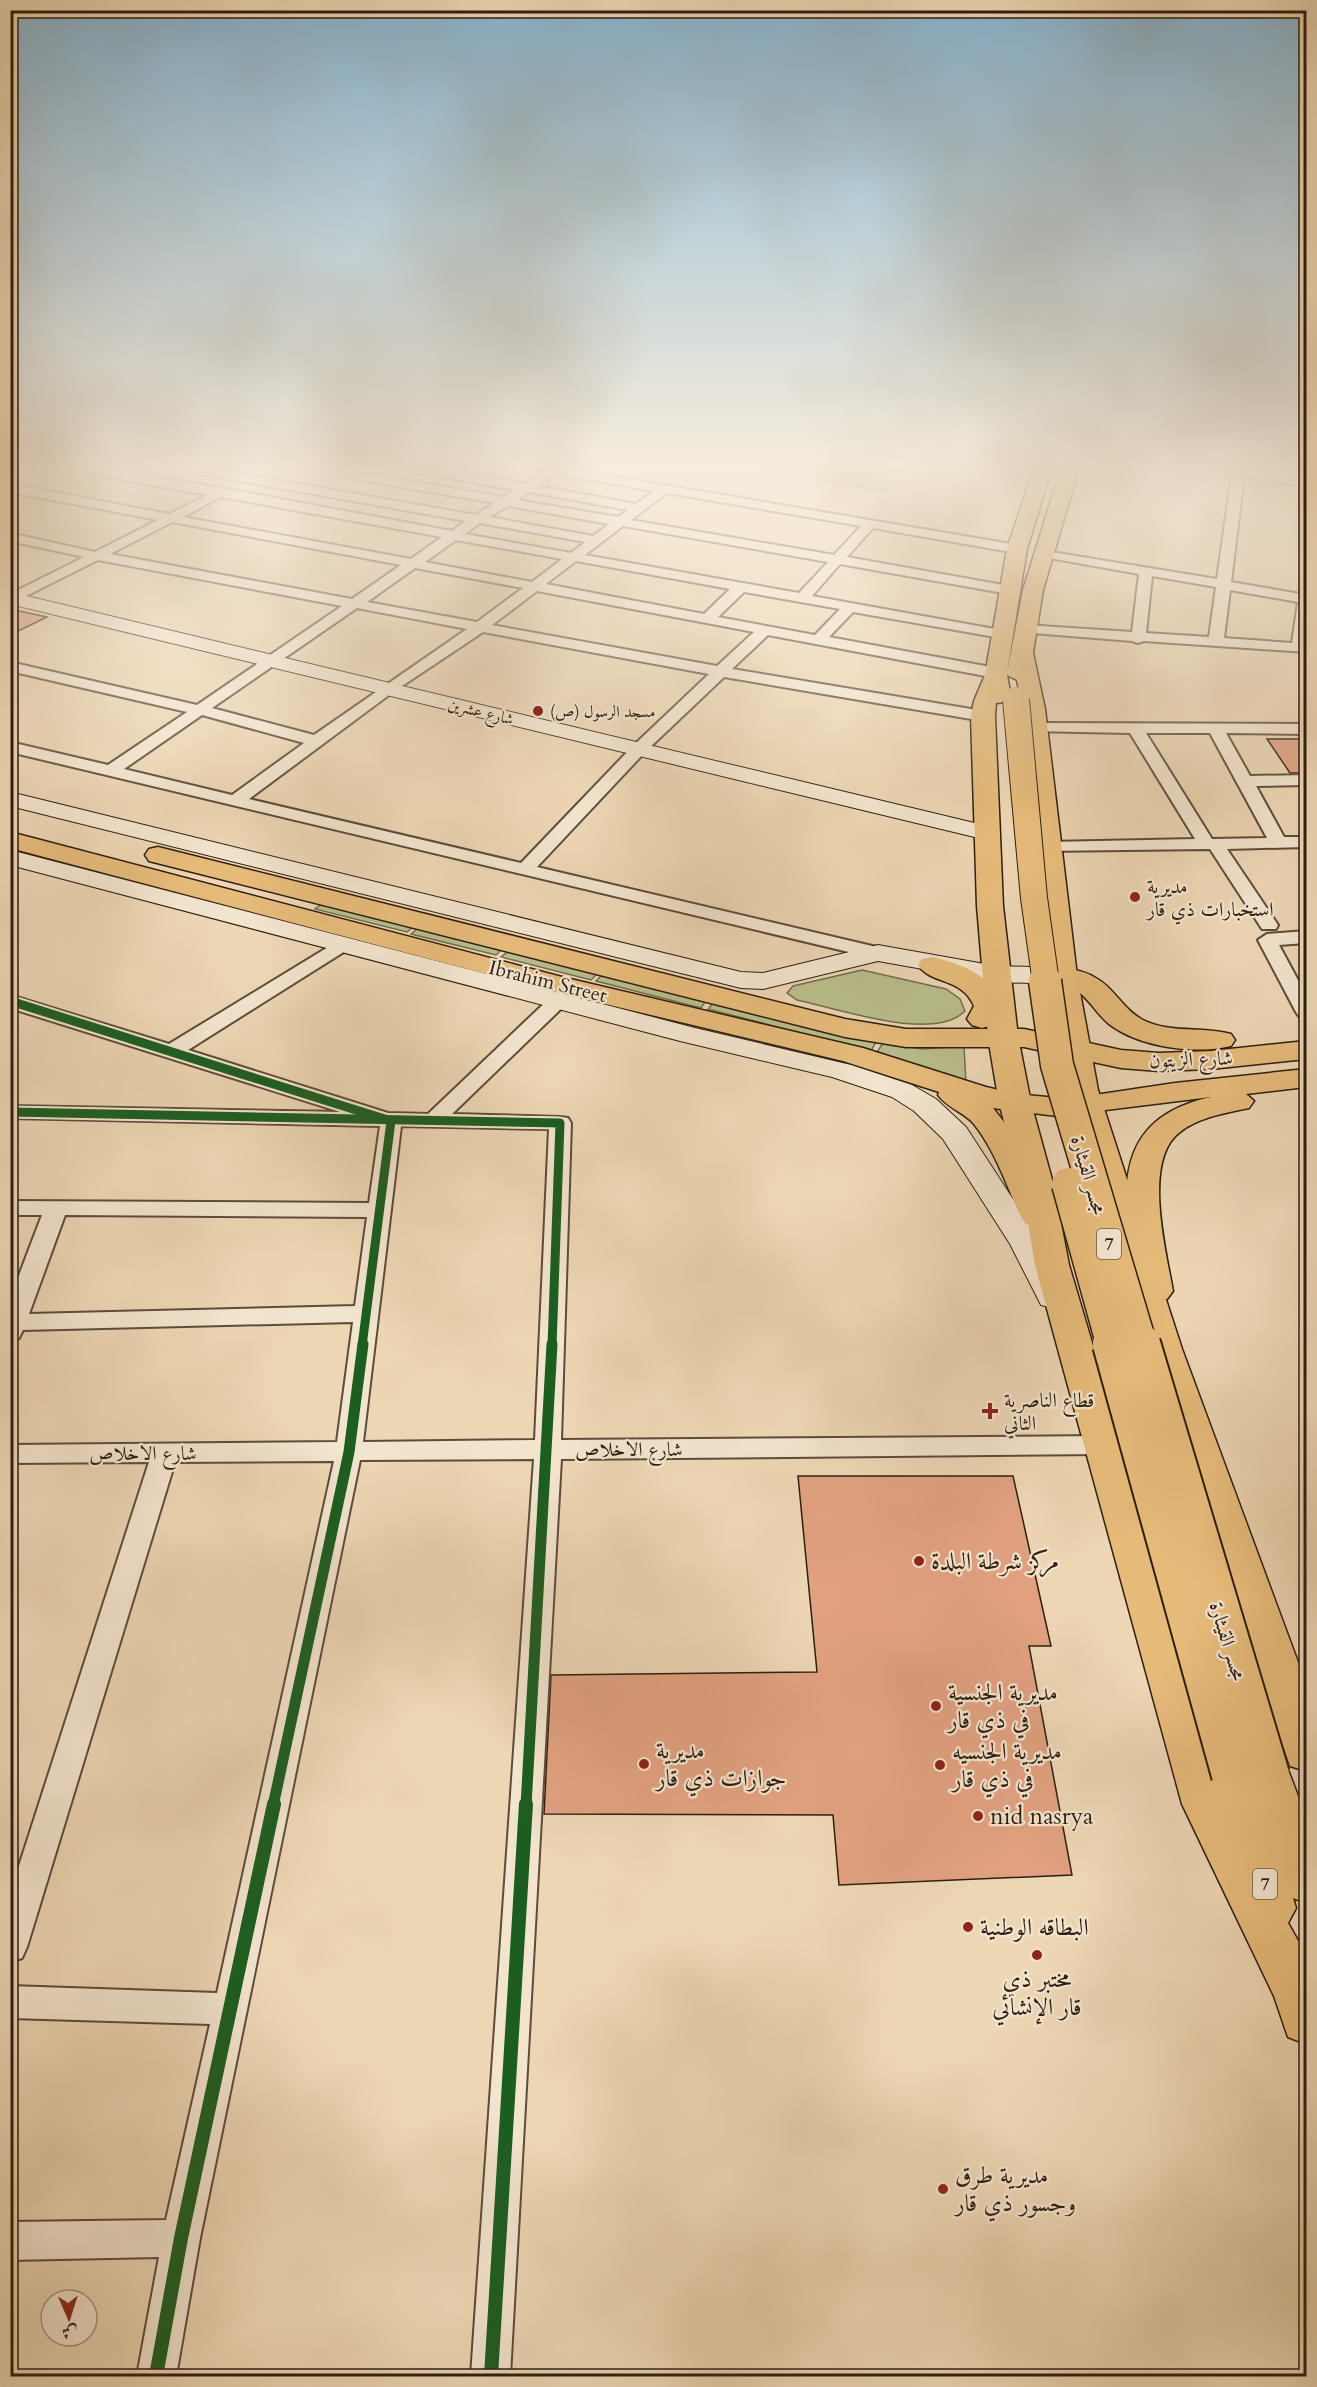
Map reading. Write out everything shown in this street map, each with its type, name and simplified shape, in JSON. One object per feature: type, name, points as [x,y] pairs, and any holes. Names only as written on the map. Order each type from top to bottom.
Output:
[{"type":"main road","name":"7","points":[[998,693],[1001,634],[1011,579]]},
{"type":"main road","name":"7","points":[[998,693],[1024,641],[1038,579]]},
{"type":"main road","points":[[1024,641],[1063,976],[1088,1105],[1164,1349],[1297,1690],[1269,1768]]},
{"type":"main road","points":[[998,693],[987,833],[990,906],[995,1008],[1015,1103],[1038,1187],[1046,1233],[1071,1330],[1205,1804],[1230,1860],[1266,1926],[1302,2006]]},
{"type":"main road","name":"مجسر القيثارة","points":[[998,693],[1034,898],[1058,1065],[1269,1768]]},
{"type":"main road","name":"Ibrahim Street","points":[[10,818],[845,1028],[895,1036],[940,1031],[995,1008]]},
{"type":"main road","name":"Ibrahim Street","points":[[10,840],[557,984],[852,1054],[931,1080],[1015,1103],[1057,1107],[1088,1105]]},
{"type":"main road","points":[[173,882],[196,864]]},
{"type":"main road","points":[[621,972],[672,963]]},
{"type":"main road","points":[[932,964],[973,982],[982,991],[988,1006],[995,1008],[1024,1038],[1076,1048]]},
{"type":"main road","points":[[1063,976],[1090,985],[1120,1018],[1151,1033],[1176,1038],[1243,1041],[1305,1059]]},
{"type":"main road","points":[[725,1023],[758,1051]]},
{"type":"main road","name":"شارع الزيتون","points":[[1076,1048],[1121,1059],[1159,1062],[1305,1059]]},
{"type":"main road","name":"شارع الزيتون","points":[[1088,1105],[1175,1092],[1305,1059]]},
{"type":"main road","points":[[931,1080],[983,1114],[994,1129],[1046,1233]]},
{"type":"main road","points":[[1164,1349],[1141,1199],[1147,1157],[1167,1126],[1205,1108],[1306,1089]]},
{"type":"main road","points":[[1038,1187],[1041,1178],[1047,1173],[1071,1170],[1096,1173],[1106,1178],[1113,1187]]},
{"type":"main road","name":"7","points":[[1269,1768],[1306,1882]]},
{"type":"main road","name":"7","points":[[1269,1768],[1302,2006]]},
{"type":"street","points":[[11,599],[50,579]]},
{"type":"street","points":[[222,579],[720,671],[998,693]]},
{"type":"street","points":[[111,771],[391,579]]},
{"type":"street","points":[[494,579],[817,641],[998,693]]},
{"type":"street","points":[[236,800],[388,689],[480,627],[543,579]]},
{"type":"street","points":[[705,579],[1001,634]]},
{"type":"street","points":[[803,597],[819,579]]},
{"type":"street","points":[[950,579],[1009,590]]},
{"type":"street","points":[[1138,639],[1145,579]]},
{"type":"street","points":[[1024,641],[1138,639],[1303,648],[1306,599],[1193,579]]},
{"type":"street","points":[[1216,643],[1225,579]]},
{"type":"street","points":[[706,620],[742,586]]},
{"type":"street","name":"شارع عشرين","points":[[11,599],[987,833]]},
{"type":"street","points":[[817,641],[851,606]]},
{"type":"street","points":[[525,869],[639,749],[763,631]]},
{"type":"street","points":[[10,666],[200,710],[317,741]]},
{"type":"street","points":[[1035,728],[1306,729]]},
{"type":"street","points":[[1135,728],[1211,844],[1269,925]]},
{"type":"street","points":[[1216,729],[1279,843]]},
{"type":"street","points":[[10,747],[932,964],[995,1008],[1063,976]]},
{"type":"street","points":[[1245,781],[1306,780]]},
{"type":"street","points":[[10,799],[753,982],[878,953]]},
{"type":"street","points":[[1049,847],[1306,842]]},
{"type":"street","points":[[10,857],[841,1071],[902,1091],[925,1105],[943,1120],[979,1168],[1026,1244],[1071,1330]]},
{"type":"street","points":[[1306,937],[1267,940],[1306,1012]]},
{"type":"street","points":[[171,1052],[343,944]]},
{"type":"street","points":[[433,1121],[559,1000]]},
{"type":"street","points":[[10,1001],[391,1121]]},
{"type":"street","points":[[10,1112],[560,1123],[548,1450],[491,2376]]},
{"type":"street","points":[[156,2376],[181,2238],[349,1452],[391,1121]]},
{"type":"street","points":[[10,1208],[379,1210]]},
{"type":"street","points":[[56,1209],[12,1327],[366,1314]]},
{"type":"street","name":"شارع الاخلاص","points":[[10,1455],[1104,1445]]},
{"type":"street","points":[[10,1947],[165,1453]]},
{"type":"street","points":[[10,2002],[231,2009]]},
{"type":"street","points":[[10,2241],[181,2238]]},
{"type":"green space","points":[[323,903],[414,926],[407,932],[315,909]]},
{"type":"green space","points":[[419,927],[502,949],[496,955],[411,934]]},
{"type":"green space","points":[[510,950],[598,973],[591,980],[501,957]]},
{"type":"green space","points":[[862,970],[946,989],[960,999],[965,1011],[950,1020],[931,1024],[909,1024],[797,1000],[787,993],[793,986]]},
{"type":"green space","points":[[603,974],[707,999],[701,1008],[596,981]]},
{"type":"green space","points":[[715,1001],[876,1042],[871,1051],[708,1009]]},
{"type":"green space","points":[[883,1043],[923,1049],[964,1046],[966,1084],[877,1052]]},
{"type":"building","points":[[10,609],[47,617],[10,635]]},
{"type":"building","points":[[1267,739],[1306,739],[1306,773],[1290,773]]},
{"type":"building","points":[[798,1476],[1013,1476],[1051,1646],[1029,1646],[1072,1875],[839,1885],[833,1815],[544,1814],[551,1675],[817,1672]]},
{"type":"cycle path","points":[[10,1001],[391,1121],[349,1452],[181,2238],[156,2376]]},
{"type":"cycle path","points":[[10,1112],[560,1123],[548,1450],[491,2376]]},
{"type":"place","name":"مسجد الرسول (ص)","points":[[538,711]]},
{"type":"place","name":"مديرية استخبارات ذي قار","points":[[1135,897]]},
{"type":"place","name":"قطاع الناصرية الثاني","points":[[990,1411]]},
{"type":"place","name":"مركز شرطة البلدة","points":[[919,1561]]},
{"type":"place","name":"مديرية الجنسية في ذي قار","points":[[936,1706]]},
{"type":"place","name":"مديرية جوازات ذي قار","points":[[644,1764]]},
{"type":"place","name":"مديرية الجنسيه في ذي قار","points":[[940,1765]]},
{"type":"place","name":"nid nasrya","points":[[978,1816]]},
{"type":"place","name":"البطاقه الوطنية","points":[[968,1927]]},
{"type":"place","name":"مختبر ذي قار الإنشائي","points":[[1037,1955]]},
{"type":"place","name":"مديرية طرق وجسور ذي قار","points":[[943,2189]]}]
